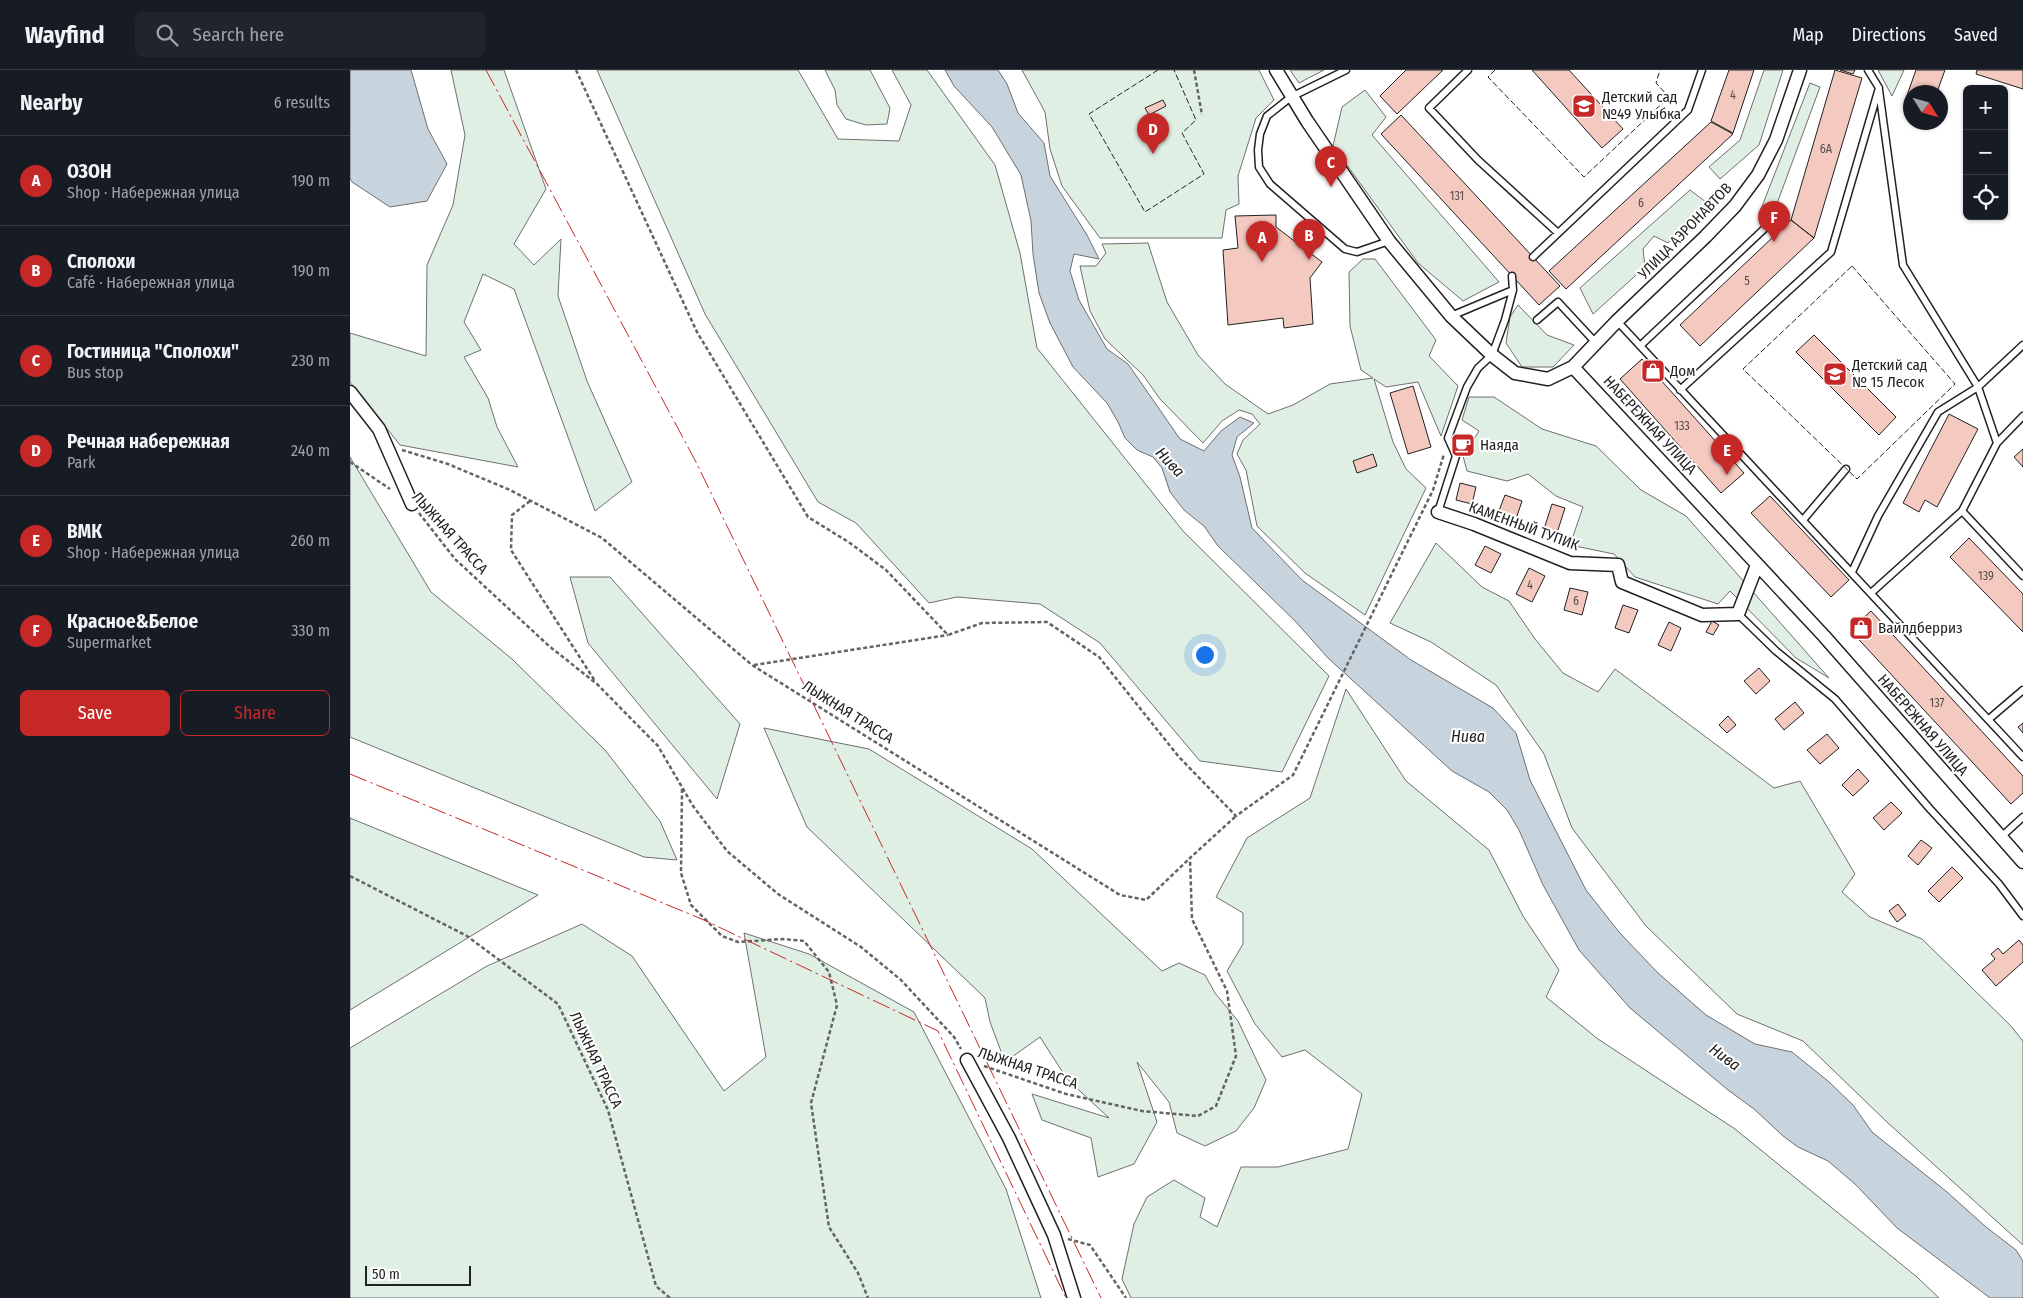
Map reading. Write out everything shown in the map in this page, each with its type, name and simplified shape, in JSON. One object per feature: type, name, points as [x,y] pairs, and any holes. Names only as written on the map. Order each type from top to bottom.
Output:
[{"type":"street","points":[[1276,70],[1291,97],[1389,241],[1451,316],[1492,355],[1515,373],[1548,378],[1574,367]]},
{"type":"street","name":"УЛИЦА АЭРОНАВТОВ","points":[[1574,367],[1617,321],[1705,238],[1735,206],[1758,175],[1776,140],[1800,70]]},
{"type":"street","name":"НАБЕРЕЖНАЯ УЛИЦА","points":[[1574,367],[1824,636],[2023,862]]},
{"type":"street","points":[[350,392],[379,429],[412,504]]},
{"type":"street","name":"КАМЕННЫЙ ТУПИК","points":[[1438,512],[1474,524],[1570,563],[1618,565],[1622,582],[1702,615],[1738,614]]},
{"type":"street","points":[[1738,614],[1757,565]]},
{"type":"street","points":[[967,1060],[1009,1138],[1054,1235],[1074,1298]]},
{"type":"lane","points":[[1346,70],[1291,97],[1267,116],[1260,134],[1258,150],[1259,167],[1270,184],[1345,249],[1357,252],[1389,241]]},
{"type":"lane","points":[[1468,70],[1429,108],[1478,160],[1558,233]]},
{"type":"lane","points":[[1533,257],[1688,110],[1702,70]]},
{"type":"lane","points":[[1868,70],[1879,88],[1902,265],[1978,387],[1997,443]]},
{"type":"lane","points":[[1680,390],[1831,252],[1879,88]]},
{"type":"lane","points":[[1640,346],[1780,214]]},
{"type":"lane","points":[[1438,512],[1456,456],[1448,438],[1466,387],[1478,368],[1492,355],[1505,320],[1513,290],[1512,276]]},
{"type":"lane","points":[[1451,316],[1513,290]]},
{"type":"lane","points":[[1537,320],[1558,302],[1596,343]]},
{"type":"lane","points":[[1617,321],[2023,758]]},
{"type":"lane","points":[[1852,572],[1878,516],[1938,412],[1978,387],[2023,345]]},
{"type":"lane","points":[[1871,593],[1962,511],[1997,443],[2023,416]]},
{"type":"lane","points":[[1803,520],[1846,468]]},
{"type":"lane","points":[[1962,511],[2023,576]]},
{"type":"lane","points":[[1738,614],[1776,651],[1835,699],[1930,809],[1999,884],[2023,916]]},
{"type":"lane","points":[[1989,720],[2023,690]]},
{"type":"lane","points":[[2000,838],[2023,817]]},
{"type":"path","points":[[576,70],[697,332],[808,517],[850,543],[886,570],[948,636]]},
{"type":"path","points":[[1194,70],[1202,115]]},
{"type":"path","name":"ЛЫЖНАЯ ТРАССА","points":[[386,445],[448,464],[530,500],[602,538],[752,665],[1120,895],[1146,900],[1236,816],[1293,775],[1433,490],[1448,438]]},
{"type":"path","name":"ЛЫЖНАЯ ТРАССА","points":[[350,462],[412,504],[455,559],[549,646],[596,684],[658,746],[693,806],[727,851],[778,894],[861,947],[901,980],[954,1036],[967,1060],[1066,1094],[1142,1111],[1198,1116],[1216,1106],[1236,1056],[1227,991],[1192,919],[1190,858]]},
{"type":"path","name":"ЛЫЖНАЯ ТРАССА","points":[[530,500],[512,515],[511,550],[596,684]]},
{"type":"path","points":[[752,665],[948,636],[982,623],[1047,622],[1100,657],[1179,757],[1236,816]]},
{"type":"path","points":[[682,787],[681,873],[691,905],[722,936],[738,942],[783,939],[804,942],[829,972],[837,1006],[811,1103],[829,1227],[858,1273],[868,1298]]},
{"type":"path","name":"ЛЫЖНАЯ ТРАССА","points":[[350,876],[467,936],[558,1004],[608,1110],[656,1286],[670,1298]]},
{"type":"path","points":[[1054,1235],[1090,1245],[1126,1298]]},
{"type":"green space","points":[[451,70],[504,70],[546,189],[514,244],[534,265],[561,239],[558,296],[587,381],[632,482],[595,511],[514,289],[483,274],[464,322],[481,350],[464,357],[488,398],[497,427],[518,467],[400,445],[350,382],[350,333],[426,356],[427,265],[453,205],[465,135]]},
{"type":"green space","points":[[597,70],[798,70],[838,139],[899,141],[911,105],[892,70],[927,70],[995,165],[1020,253],[1037,348],[1183,531],[1329,676],[1282,772],[1200,761],[1100,643],[1040,604],[957,597],[929,603],[856,523],[818,502],[705,314]]},
{"type":"green space","points":[[825,70],[870,70],[890,108],[887,124],[866,125],[846,119],[837,105],[835,90]]},
{"type":"green space","points":[[1022,70],[1259,70],[1274,100],[1256,118],[1238,176],[1239,204],[1226,210],[1222,238],[1100,238],[1062,186],[1050,149],[1045,112]]},
{"type":"green space","points":[[1290,70],[1324,70],[1299,83]]},
{"type":"green space","points":[[1764,70],[1783,70],[1759,145],[1720,179],[1709,167],[1740,140]]},
{"type":"green space","points":[[1878,70],[1904,70],[1892,96]]},
{"type":"green space","points":[[1810,83],[1820,87],[1775,209],[1761,209]]},
{"type":"green space","points":[[1365,90],[1386,117],[1372,135],[1499,282],[1463,301],[1418,263],[1333,146],[1342,107]]},
{"type":"green space","points":[[1690,190],[1706,202],[1668,243],[1654,236],[1643,249],[1645,267],[1593,314],[1580,288]]},
{"type":"green space","points":[[1148,243],[1167,302],[1198,355],[1225,384],[1268,414],[1293,405],[1330,384],[1373,378],[1361,370],[1350,326],[1349,272],[1363,259],[1375,259],[1436,340],[1429,356],[1458,386],[1441,436],[1418,382],[1386,387],[1374,379],[1393,442],[1406,469],[1426,488],[1365,615],[1305,573],[1257,526],[1246,470],[1237,454],[1243,440],[1260,424],[1252,414],[1239,410],[1222,421],[1203,443],[1160,399],[1143,375],[1105,339],[1090,311],[1080,266],[1096,266],[1106,253],[1102,244]]},
{"type":"green space","points":[[1518,305],[1547,335],[1574,345],[1553,367],[1522,367],[1506,343],[1510,317]]},
{"type":"green space","points":[[1469,397],[1494,397],[1542,429],[1596,446],[1641,490],[1686,516],[1829,678],[1796,658],[1730,591],[1718,604],[1635,577],[1614,554],[1570,545],[1583,507],[1556,496],[1528,474],[1507,481],[1467,471],[1463,456],[1479,431],[1462,420]]},
{"type":"green space","points":[[350,457],[431,592],[512,659],[605,750],[660,821],[677,860],[644,857],[350,737]]},
{"type":"green space","points":[[1436,543],[1482,587],[1509,601],[1535,639],[1563,673],[1598,692],[1615,669],[1774,788],[1800,781],[1855,874],[1842,892],[1870,917],[1922,939],[2010,1025],[2023,1041],[2023,1245],[1888,1123],[1803,1041],[1737,1014],[1646,926],[1572,828],[1544,754],[1496,685],[1431,642],[1390,623]]},
{"type":"green space","points":[[570,577],[610,577],[740,724],[717,799],[588,643]]},
{"type":"green space","points":[[1346,689],[1406,781],[1489,850],[1523,916],[1559,970],[1546,997],[1598,1039],[1735,1129],[1917,1277],[1939,1298],[1131,1298],[1122,1279],[1134,1224],[1147,1197],[1174,1180],[1205,1198],[1200,1217],[1217,1227],[1241,1167],[1278,1167],[1348,1149],[1362,1094],[1305,1050],[1282,1057],[1255,1024],[1227,971],[1243,944],[1243,913],[1216,897],[1247,838],[1310,798]]},
{"type":"green space","points":[[764,728],[869,749],[1032,849],[1162,971],[1179,963],[1205,975],[1215,993],[1238,1021],[1266,1080],[1254,1108],[1236,1131],[1205,1146],[1177,1133],[1169,1102],[1137,1062],[1157,1122],[1134,1164],[1098,1177],[1091,1138],[1042,1120],[1032,1094],[1109,1118],[1067,1079],[1040,1037],[1005,1062],[990,1022],[985,998],[807,827]]},
{"type":"green space","points":[[350,818],[538,895],[350,1010]]},
{"type":"green space","points":[[582,924],[632,956],[724,1091],[766,1057],[744,933],[809,954],[914,1012],[1006,1189],[1041,1298],[350,1298],[350,1048],[487,966]]},
{"type":"water","points":[[350,70],[411,70],[428,129],[447,164],[427,201],[390,207],[352,182],[350,178]]},
{"type":"water","name":"Нива","points":[[945,70],[998,70],[1007,84],[1018,113],[1044,143],[1050,176],[1087,235],[1099,259],[1074,254],[1070,271],[1079,300],[1107,349],[1128,364],[1180,439],[1204,451],[1221,431],[1240,417],[1254,423],[1237,437],[1232,455],[1240,477],[1252,528],[1302,580],[1411,660],[1493,708],[1516,733],[1530,780],[1586,890],[1619,932],[1658,973],[1706,1015],[1755,1044],[1792,1052],[1828,1081],[1853,1105],[1872,1132],[2016,1250],[2023,1261],[2023,1298],[1990,1298],[1897,1228],[1855,1184],[1828,1161],[1798,1147],[1783,1136],[1754,1109],[1728,1090],[1630,1008],[1579,950],[1543,885],[1519,830],[1507,810],[1489,792],[1452,771],[1328,658],[1296,622],[1218,546],[1204,526],[1184,510],[1170,492],[1162,468],[1153,457],[1137,450],[1125,438],[1107,403],[1073,367],[1050,323],[1039,293],[1033,254],[1031,221],[1021,175],[992,127],[954,86]]},
{"type":"building","points":[[1406,70],[1443,70],[1397,114],[1380,96]]},
{"type":"building","points":[[1532,70],[1569,70],[1623,129],[1602,148]]},
{"type":"building","points":[[1729,70],[1754,70],[1733,133],[1711,121]]},
{"type":"building","points":[[1835,70],[1862,78],[1814,238],[1791,220]]},
{"type":"building","points":[[1840,70],[1855,70],[1853,74]]},
{"type":"building","points":[[1916,70],[1945,70],[1940,85],[1911,85]]},
{"type":"building","points":[[1977,70],[2023,70],[2023,89],[1976,74]]},
{"type":"building","points":[[1163,100],[1166,106],[1149,115],[1145,108]]},
{"type":"building","points":[[1401,115],[1560,286],[1539,305],[1381,134]]},
{"type":"building","points":[[1711,122],[1733,134],[1566,289],[1549,271]]},
{"type":"building","points":[[1276,215],[1276,227],[1322,262],[1310,278],[1313,324],[1284,328],[1283,318],[1228,325],[1223,250],[1238,248],[1235,216]]},
{"type":"building","points":[[1791,220],[1814,238],[1700,346],[1680,325]]},
{"type":"building","points":[[1814,335],[1896,417],[1879,435],[1796,352]]},
{"type":"building","points":[[1642,359],[1744,473],[1721,493],[1620,379]]},
{"type":"building","points":[[1413,386],[1431,447],[1408,454],[1390,393]]},
{"type":"building","points":[[1949,414],[1978,429],[1937,507],[1925,500],[1919,512],[1903,503]]},
{"type":"building","points":[[2023,449],[2023,467],[2014,457]]},
{"type":"building","points":[[1373,454],[1377,466],[1357,473],[1353,461]]},
{"type":"building","points":[[1460,483],[1476,487],[1472,504],[1456,500]]},
{"type":"building","points":[[1505,495],[1522,501],[1515,522],[1497,516]]},
{"type":"building","points":[[1770,496],[1849,580],[1831,597],[1751,513]]},
{"type":"building","points":[[1552,504],[1565,508],[1556,536],[1543,532]]},
{"type":"building","points":[[1969,538],[2023,594],[2023,632],[1950,557]]},
{"type":"building","points":[[1485,546],[1501,554],[1491,573],[1475,565]]},
{"type":"building","points":[[1529,568],[1545,576],[1532,602],[1516,594]]},
{"type":"building","points":[[1570,588],[1588,592],[1582,615],[1564,610]]},
{"type":"building","points":[[1623,605],[1638,610],[1629,633],[1615,628]]},
{"type":"building","points":[[1871,611],[2023,776],[2023,793],[2011,804],[1850,630]]},
{"type":"building","points":[[1712,621],[1719,625],[1713,635],[1706,632]]},
{"type":"building","points":[[1669,622],[1681,628],[1671,651],[1658,645]]},
{"type":"building","points":[[1759,668],[1770,681],[1756,694],[1744,681]]},
{"type":"building","points":[[1795,702],[1804,713],[1784,730],[1775,719]]},
{"type":"building","points":[[1728,716],[1736,725],[1727,733],[1719,725]]},
{"type":"building","points":[[2023,723],[2023,733],[2018,727]]},
{"type":"building","points":[[1827,734],[1839,748],[1820,764],[1807,750]]},
{"type":"building","points":[[1858,769],[1869,781],[1853,796],[1842,785]]},
{"type":"building","points":[[1891,802],[1902,813],[1884,830],[1873,818]]},
{"type":"building","points":[[1921,840],[1932,848],[1918,865],[1908,856]]},
{"type":"building","points":[[1952,867],[1963,878],[1939,902],[1928,891]]},
{"type":"building","points":[[1898,904],[1906,915],[1897,922],[1889,911]]},
{"type":"building","points":[[2019,940],[2023,945],[2023,962],[1996,986],[1982,970],[1995,959],[1991,954],[1998,948],[2003,954]]},
{"type":"fence","points":[[1158,70],[1089,114],[1145,212],[1204,174],[1182,133],[1196,120],[1174,70]]},
{"type":"fence","points":[[1495,70],[1488,77],[1584,177],[1669,97],[1656,83],[1660,70]]},
{"type":"fence","points":[[1852,266],[1955,384],[1857,479],[1743,369],[1852,266]]},
{"type":"power","points":[[486,70],[696,462],[1101,1298]]},
{"type":"power","points":[[350,774],[704,920],[938,1031],[1066,1298]]},
{"type":"place","name":"Детский сад №49 Улыбка","points":[[1584,106]]},
{"type":"place","name":"Речная набережная","points":[[1153,154]]},
{"type":"place","name":"Гостиница \"Сполохи\"","points":[[1331,187]]},
{"type":"place","name":"Красное&Белое","points":[[1774,242]]},
{"type":"place","name":"Сполохи","points":[[1309,260]]},
{"type":"place","name":"ОЗОН","points":[[1262,262]]},
{"type":"place","name":"Дом","points":[[1653,371]]},
{"type":"place","name":"Детский сад № 15 Лесок","points":[[1835,374]]},
{"type":"place","name":"Наяда","points":[[1463,445]]},
{"type":"place","name":"ВМК","points":[[1727,475]]},
{"type":"place","name":"Вайлдберриз","points":[[1861,628]]}]
